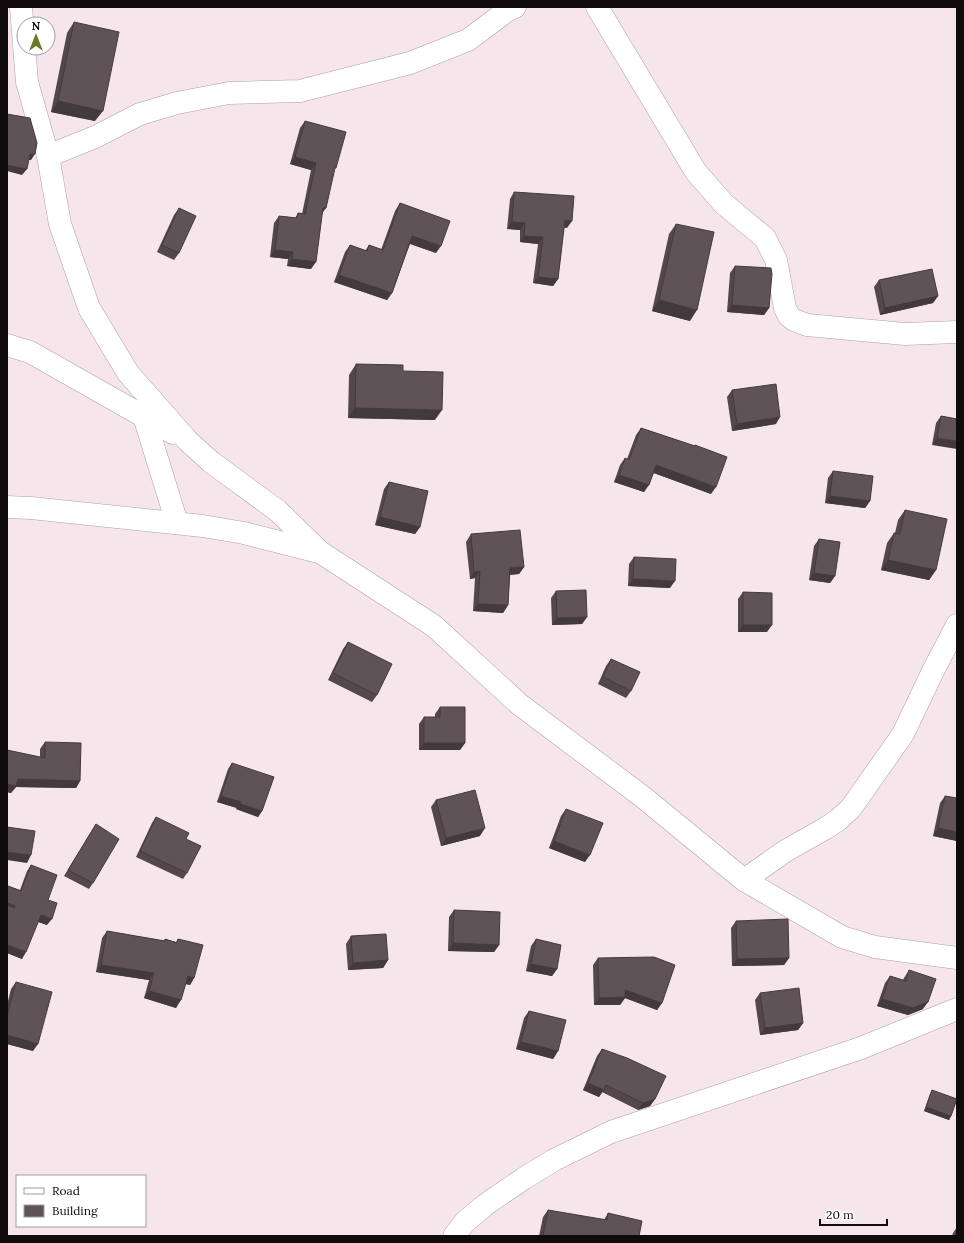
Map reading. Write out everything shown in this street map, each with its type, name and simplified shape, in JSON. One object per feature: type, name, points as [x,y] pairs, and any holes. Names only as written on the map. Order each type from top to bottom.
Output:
[{"type":"street","points":[[21,7],[27,82],[48,156],[60,224],[89,308],[128,373],[145,417],[176,523]]},
{"type":"street","points":[[48,156],[95,137],[140,114],[177,103],[228,93],[300,92],[410,63],[468,40],[508,10],[515,7]]},
{"type":"street","points":[[597,7],[696,172],[724,204],[765,238],[776,260],[785,308],[788,316],[807,325],[905,334],[957,332]]},
{"type":"street","points":[[7,345],[30,352],[188,441]]},
{"type":"street","points":[[128,373],[188,441],[211,462],[278,511],[320,552],[434,626],[519,704],[643,798],[744,880],[842,937],[875,946],[957,958]]},
{"type":"street","points":[[7,507],[31,508],[203,526],[244,533],[320,552]]},
{"type":"street","points":[[244,533],[278,511]]},
{"type":"street","points":[[744,880],[787,850],[838,820],[850,808],[902,734],[957,625]]},
{"type":"street","points":[[454,1236],[465,1222],[523,1179],[554,1160],[611,1132],[861,1048],[957,1009]]},
{"type":"building","points":[[74,22],[119,32],[103,111],[58,101]]},
{"type":"building","points":[[7,114],[30,118],[37,143],[35,154],[30,154],[27,169],[7,165]]},
{"type":"building","points":[[305,121],[346,132],[335,168],[326,208],[323,208],[316,262],[292,259],[293,252],[275,250],[279,216],[297,218],[298,213],[305,214],[316,163],[295,157]]},
{"type":"building","points":[[514,192],[574,196],[572,221],[565,220],[558,279],[538,277],[543,237],[524,236],[525,223],[512,222]]},
{"type":"building","points":[[400,203],[450,221],[441,246],[412,236],[392,293],[339,275],[350,245],[367,251],[369,245],[383,250]]},
{"type":"building","points":[[179,208],[196,216],[179,253],[162,245]]},
{"type":"building","points":[[676,224],[714,232],[697,310],[659,300]]},
{"type":"building","points":[[735,266],[771,268],[772,274],[769,308],[732,305]]},
{"type":"building","points":[[932,269],[938,296],[885,308],[879,280]]},
{"type":"building","points":[[356,364],[403,365],[403,371],[443,372],[442,410],[355,408]]},
{"type":"building","points":[[776,384],[780,417],[737,424],[732,390]]},
{"type":"building","points":[[941,416],[957,419],[957,441],[937,438]]},
{"type":"building","points":[[641,428],[727,457],[716,487],[656,465],[649,485],[619,475],[625,458],[629,460]]},
{"type":"building","points":[[833,471],[873,476],[870,501],[830,496]]},
{"type":"building","points":[[389,482],[428,491],[420,527],[380,517]]},
{"type":"building","points":[[905,510],[947,519],[936,570],[888,560],[894,533],[900,534]]},
{"type":"building","points":[[520,530],[524,567],[510,568],[508,605],[478,604],[480,571],[474,572],[471,534]]},
{"type":"building","points":[[819,539],[840,542],[835,576],[814,573]]},
{"type":"building","points":[[634,557],[676,559],[675,581],[633,579]]},
{"type":"building","points":[[586,590],[587,617],[557,618],[556,591]]},
{"type":"building","points":[[743,592],[772,593],[772,625],[743,625]]},
{"type":"building","points":[[348,642],[392,664],[377,695],[333,673]]},
{"type":"building","points":[[611,659],[640,672],[631,691],[603,677]]},
{"type":"building","points":[[440,707],[465,707],[465,743],[424,743],[424,717],[440,717]]},
{"type":"building","points":[[45,742],[81,743],[80,781],[18,779],[16,786],[7,784],[7,750],[45,758]]},
{"type":"building","points":[[232,763],[274,777],[262,811],[240,804],[241,802],[221,796]]},
{"type":"building","points":[[475,790],[485,828],[446,838],[436,800]]},
{"type":"building","points":[[945,796],[957,798],[957,832],[938,828]]},
{"type":"building","points":[[566,809],[603,823],[590,855],[554,841]]},
{"type":"building","points":[[156,817],[189,833],[186,839],[201,846],[187,873],[140,851]]},
{"type":"building","points":[[96,824],[119,839],[93,883],[68,870]]},
{"type":"building","points":[[7,827],[35,831],[31,855],[7,852]]},
{"type":"building","points":[[31,865],[57,875],[48,900],[57,903],[52,919],[41,915],[26,952],[7,945],[7,905],[15,908],[15,906],[7,903],[7,888],[8,886],[21,891]]},
{"type":"building","points":[[454,910],[500,912],[499,945],[453,943]]},
{"type":"building","points":[[788,919],[789,958],[737,959],[736,921]]},
{"type":"building","points":[[107,931],[165,941],[165,939],[177,943],[178,939],[203,945],[194,978],[188,976],[181,1000],[149,991],[154,973],[101,965]]},
{"type":"building","points":[[386,934],[388,960],[353,963],[351,936]]},
{"type":"building","points":[[536,939],[561,945],[557,969],[531,964]]},
{"type":"building","points":[[654,957],[675,965],[662,1003],[625,990],[625,997],[599,998],[598,958]]},
{"type":"building","points":[[909,970],[936,979],[928,1002],[913,1008],[882,999],[890,976],[906,981]]},
{"type":"building","points":[[16,982],[52,992],[38,1044],[7,1035],[7,1016]]},
{"type":"building","points":[[799,988],[803,1023],[765,1028],[760,993]]},
{"type":"building","points":[[529,1011],[566,1020],[558,1051],[521,1042]]},
{"type":"building","points":[[602,1049],[627,1058],[666,1076],[655,1099],[643,1103],[606,1085],[604,1090],[588,1083]]},
{"type":"building","points":[[932,1090],[957,1099],[951,1116],[926,1107]]},
{"type":"building","points":[[548,1210],[607,1220],[608,1213],[642,1221],[639,1236],[543,1236]]}]
